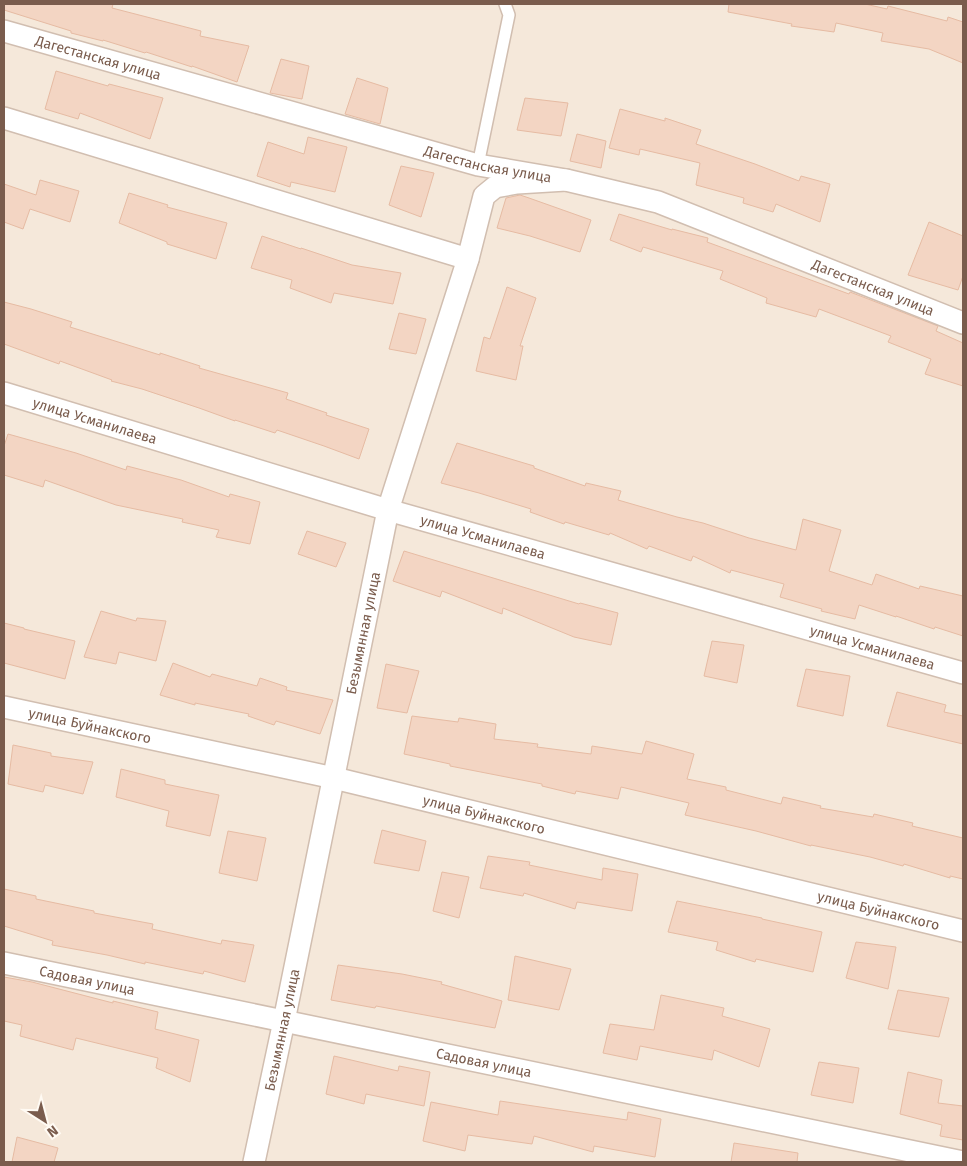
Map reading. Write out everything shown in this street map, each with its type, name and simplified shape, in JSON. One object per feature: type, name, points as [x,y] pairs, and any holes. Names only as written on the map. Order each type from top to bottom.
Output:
[{"type":"street","name":"Дагестанская улица","points":[[4,31],[478,165],[566,180],[658,202],[963,323]]},
{"type":"street","points":[[4,118],[468,259]]},
{"type":"street","name":"Безымянная улица","points":[[254,1162],[388,510],[468,259],[484,196],[495,188],[516,183],[566,180]]},
{"type":"street","name":"улица Усманилаева","points":[[4,393],[388,510],[963,673]]},
{"type":"street","name":"улица Буйнакского","points":[[4,707],[334,778],[963,931]]},
{"type":"street","name":"Садовая улица","points":[[4,963],[963,1162]]},
{"type":"lane","points":[[478,165],[508,15],[506,4]]},
{"type":"shaded area","points":[[4,4],[963,4],[963,1162],[4,1162]]},
{"type":"building","points":[[4,4],[113,4],[112,8],[201,31],[200,36],[249,46],[237,82],[146,52],[71,33],[71,31],[4,10]]},
{"type":"building","points":[[729,4],[865,4],[887,9],[888,6],[947,21],[948,17],[963,22],[963,63],[929,49],[881,41],[883,33],[836,23],[834,32],[791,26],[792,24],[728,12]]},
{"type":"building","points":[[281,59],[309,66],[302,99],[270,93]]},
{"type":"building","points":[[56,71],[108,86],[109,84],[163,98],[150,139],[80,113],[78,119],[45,109]]},
{"type":"building","points":[[357,78],[388,88],[380,124],[345,114]]},
{"type":"building","points":[[525,98],[568,103],[561,136],[517,130]]},
{"type":"building","points":[[620,109],[665,121],[665,118],[701,130],[696,144],[799,181],[801,176],[830,184],[820,222],[776,204],[773,212],[743,203],[744,198],[696,185],[700,163],[640,149],[639,155],[609,148]]},
{"type":"building","points":[[577,134],[606,141],[601,168],[570,161]]},
{"type":"building","points":[[308,137],[347,147],[335,192],[291,182],[290,187],[257,176],[268,142],[304,154]]},
{"type":"building","points":[[401,166],[434,173],[421,217],[389,205]]},
{"type":"building","points":[[40,180],[79,191],[70,222],[30,209],[23,229],[4,222],[4,184],[36,195]]},
{"type":"building","points":[[129,193],[168,205],[167,207],[227,223],[216,259],[167,244],[167,242],[119,223]]},
{"type":"building","points":[[520,195],[591,220],[580,252],[497,228],[506,198]]},
{"type":"building","points":[[619,214],[672,230],[708,238],[707,242],[849,294],[850,292],[938,326],[936,331],[963,343],[963,386],[925,374],[931,359],[888,342],[891,336],[819,309],[816,317],[766,303],[767,298],[720,279],[723,271],[643,247],[641,252],[610,240]]},
{"type":"building","points":[[929,222],[963,236],[963,276],[958,290],[908,275]]},
{"type":"building","points":[[262,236],[352,265],[401,273],[393,304],[334,293],[331,303],[290,288],[292,280],[251,268]]},
{"type":"building","points":[[507,287],[536,298],[520,346],[523,346],[516,380],[476,371],[484,337],[490,339]]},
{"type":"building","points":[[4,302],[72,322],[70,327],[160,355],[160,353],[200,366],[199,368],[288,393],[286,399],[369,429],[359,459],[277,430],[275,433],[235,421],[142,389],[111,381],[60,361],[59,364],[4,344]]},
{"type":"building","points":[[399,313],[426,319],[416,354],[389,349]]},
{"type":"building","points":[[8,434],[76,453],[126,470],[127,466],[181,480],[229,497],[230,494],[260,502],[250,544],[216,537],[219,530],[182,522],[183,519],[116,505],[45,480],[43,487],[4,475],[4,446]]},
{"type":"building","points":[[457,443],[534,466],[534,468],[585,486],[586,483],[621,491],[618,500],[796,550],[803,519],[841,530],[829,571],[872,585],[876,574],[919,589],[920,586],[963,596],[963,636],[935,627],[934,629],[859,605],[855,619],[821,611],[822,609],[780,597],[784,584],[731,570],[730,573],[693,556],[691,561],[649,546],[647,549],[610,533],[609,535],[565,522],[564,524],[530,512],[531,509],[441,483]]},
{"type":"building","points":[[307,531],[346,543],[336,567],[298,554]]},
{"type":"building","points":[[404,551],[579,604],[618,613],[611,645],[574,637],[503,608],[502,614],[442,591],[440,597],[393,581]]},
{"type":"building","points":[[101,611],[136,621],[137,618],[166,621],[156,661],[119,652],[116,664],[84,657]]},
{"type":"building","points":[[4,623],[75,641],[65,679],[4,663]]},
{"type":"building","points":[[712,641],[744,645],[737,683],[704,676]]},
{"type":"building","points":[[173,663],[210,677],[212,674],[257,686],[260,678],[287,687],[286,690],[333,700],[320,734],[276,721],[274,725],[248,716],[249,714],[195,703],[195,705],[160,695]]},
{"type":"building","points":[[386,664],[419,671],[407,713],[377,708]]},
{"type":"building","points":[[806,669],[850,676],[843,716],[797,706]]},
{"type":"building","points":[[897,692],[946,705],[944,712],[963,716],[963,744],[887,726]]},
{"type":"building","points":[[412,716],[458,722],[459,718],[496,724],[494,739],[538,744],[537,747],[591,754],[592,746],[642,754],[646,741],[694,754],[687,779],[726,787],[726,790],[781,804],[783,797],[821,806],[820,808],[873,817],[874,814],[913,823],[912,826],[963,838],[963,879],[950,876],[950,878],[904,864],[903,866],[870,857],[811,846],[685,815],[689,803],[621,787],[618,799],[576,791],[575,794],[542,786],[542,784],[450,766],[450,764],[404,754]]},
{"type":"building","points":[[13,745],[51,753],[51,756],[93,762],[83,794],[45,785],[43,792],[8,784]]},
{"type":"building","points":[[121,769],[165,780],[165,784],[219,795],[210,836],[166,826],[169,811],[116,797]]},
{"type":"building","points":[[382,830],[426,841],[419,871],[374,863]]},
{"type":"building","points":[[228,831],[266,838],[257,881],[219,873]]},
{"type":"building","points":[[488,856],[530,862],[529,865],[602,880],[603,868],[638,874],[632,911],[577,902],[575,909],[524,893],[523,896],[480,888]]},
{"type":"building","points":[[442,872],[469,877],[459,918],[433,911]]},
{"type":"building","points":[[4,889],[36,896],[36,899],[94,911],[94,913],[153,924],[152,929],[221,944],[222,940],[254,945],[245,982],[204,971],[203,974],[52,945],[53,941],[4,926]]},
{"type":"building","points":[[677,901],[822,932],[813,972],[756,959],[755,962],[716,950],[718,942],[668,932]]},
{"type":"building","points":[[856,942],[896,947],[888,989],[846,978]]},
{"type":"building","points":[[515,956],[571,969],[559,1010],[508,1000]]},
{"type":"building","points":[[338,965],[442,982],[441,984],[502,1001],[495,1028],[376,1006],[375,1008],[331,1000]]},
{"type":"building","points":[[4,977],[158,1012],[155,1029],[199,1040],[190,1082],[156,1068],[158,1058],[76,1038],[73,1050],[20,1036],[22,1025],[4,1021]]},
{"type":"building","points":[[898,990],[949,998],[939,1037],[888,1029]]},
{"type":"building","points":[[661,995],[724,1008],[722,1016],[770,1029],[759,1067],[714,1050],[712,1060],[640,1046],[637,1060],[603,1053],[610,1024],[654,1030]]},
{"type":"building","points":[[334,1056],[398,1071],[399,1066],[430,1072],[424,1106],[366,1094],[364,1104],[326,1094]]},
{"type":"building","points":[[819,1062],[859,1068],[853,1103],[811,1095]]},
{"type":"building","points":[[908,1072],[942,1080],[938,1103],[963,1106],[963,1140],[940,1136],[942,1125],[900,1114]]},
{"type":"building","points":[[500,1101],[627,1120],[628,1112],[661,1119],[655,1157],[594,1146],[593,1152],[534,1136],[532,1144],[468,1135],[465,1151],[423,1141],[431,1102],[498,1115]]},
{"type":"building","points":[[17,1137],[58,1148],[54,1162],[12,1162]]},
{"type":"building","points":[[734,1143],[798,1153],[797,1162],[731,1162]]}]
